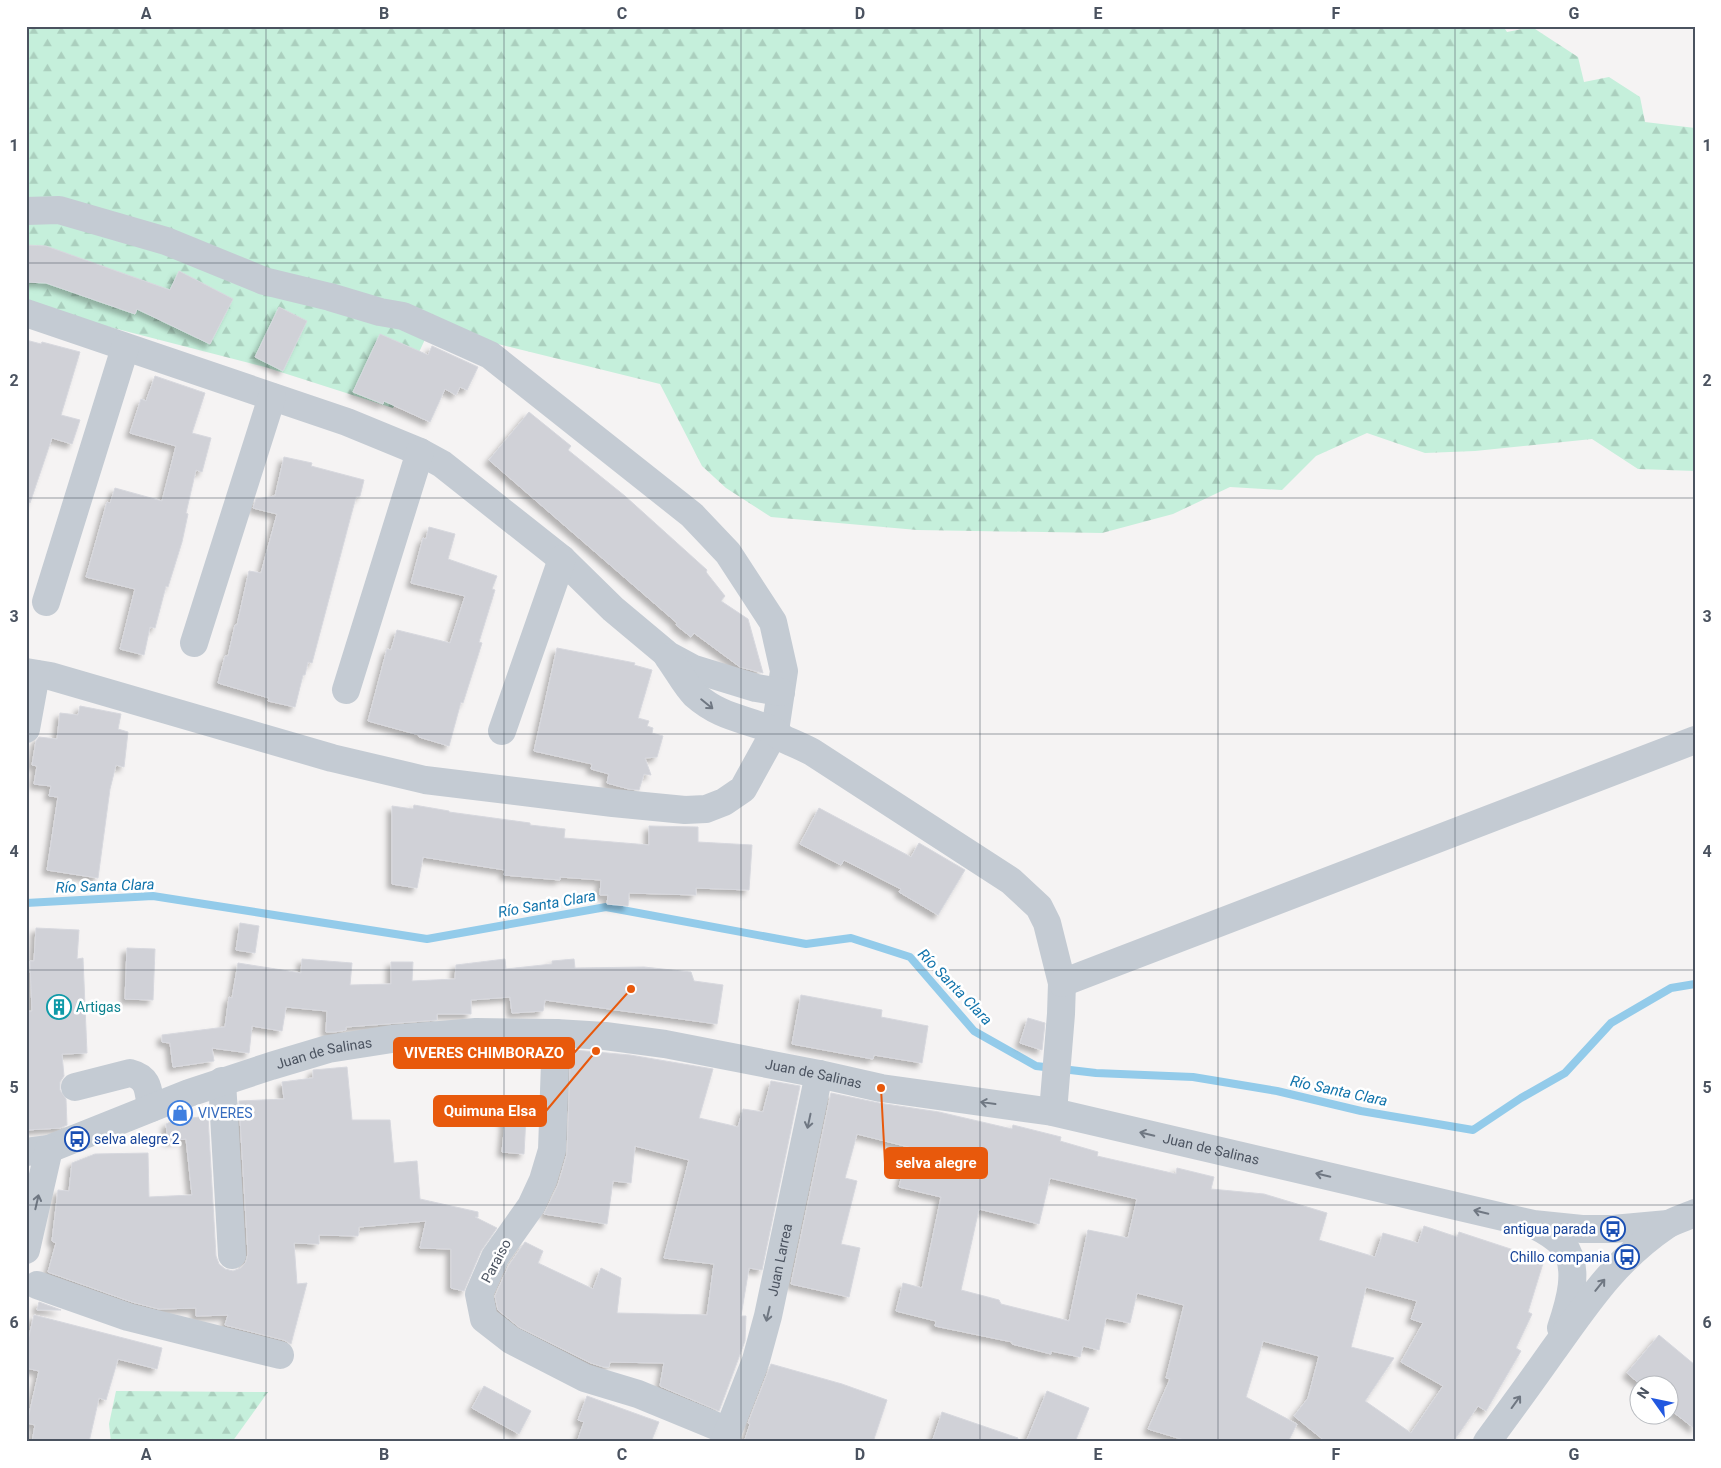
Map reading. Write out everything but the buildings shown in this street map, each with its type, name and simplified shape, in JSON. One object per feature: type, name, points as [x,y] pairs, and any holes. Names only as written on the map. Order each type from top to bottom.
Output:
[{"type":"street","points":[[26,211],[59,210],[166,240],[264,281],[330,297],[380,312],[403,316],[490,355],[692,515],[728,553],[773,622],[784,671],[775,731],[743,789],[724,802],[706,809],[685,810],[613,803],[425,780],[332,758],[50,676],[31,673],[26,729]]},
{"type":"street","points":[[26,313],[347,422],[420,452],[442,464],[562,559],[613,609],[668,655],[694,669],[756,688],[781,692]]},
{"type":"street","points":[[46,602],[125,348]]},
{"type":"street","points":[[194,643],[272,397]]},
{"type":"street","points":[[346,690],[420,452]]},
{"type":"street","points":[[502,731],[562,559]]},
{"type":"street","points":[[668,655],[694,693],[714,710],[775,731],[782,738],[812,752],[1011,881],[1039,907],[1047,924],[1062,983],[1053,1112]]},
{"type":"street","points":[[1062,983],[1695,740]]},
{"type":"street","name":"Juan de Salinas","points":[[38,1150],[222,1081],[328,1049],[392,1039],[476,1032],[556,1033],[605,1036],[665,1044],[881,1088],[1053,1112],[1533,1224],[1582,1229],[1613,1229],[1668,1224]]},
{"type":"street","name":"Paraiso","points":[[556,1033],[552,1150],[543,1180],[531,1206],[495,1258],[479,1294],[484,1318],[511,1340],[585,1378],[638,1394],[726,1436]]},
{"type":"street","points":[[75,1087],[130,1074],[138,1075],[148,1087],[151,1108]]},
{"type":"street","name":"Juan Larrea","points":[[726,1436],[756,1360],[768,1316],[819,1074]]},
{"type":"street","points":[[222,1081],[232,1254]]},
{"type":"street","points":[[26,1250],[38,1150]]},
{"type":"street","name":"Juan de Salinas","points":[[1487,1442],[1607,1276],[1668,1224],[1695,1213]]},
{"type":"street","points":[[1533,1224],[1551,1234],[1564,1246],[1572,1264],[1572,1286],[1566,1313],[1552,1353]]},
{"type":"street","points":[[37,1285],[128,1317],[280,1355]]},
{"type":"green space","points":[[26,26],[1503,26],[1507,32],[1532,27],[1578,57],[1584,82],[1609,77],[1640,97],[1645,122],[1695,128],[1695,471],[1638,469],[1592,439],[1475,451],[1425,453],[1367,433],[1316,456],[1282,490],[1230,487],[1173,514],[1102,533],[917,530],[771,517],[726,488],[702,466],[660,384],[449,332],[428,333],[393,408],[265,367],[94,323],[26,300]]},
{"type":"green space","points":[[116,1391],[268,1392],[232,1442],[111,1442],[109,1424]]},
{"type":"waterway","name":"Río Santa Clara","points":[[26,903],[153,896],[427,939],[606,907],[806,944],[851,938],[910,957],[974,1031],[1036,1066],[1096,1073],[1193,1077],[1277,1091],[1361,1111],[1473,1130],[1521,1098],[1565,1073],[1611,1023],[1671,988],[1695,984]]},
{"type":"place","name":"VIVERES CHIMBORAZO","points":[[631,989]]},
{"type":"place","name":"Artigas","points":[[59,1007]]},
{"type":"place","name":"Quimuna Elsa","points":[[596,1051]]},
{"type":"place","name":"selva alegre","points":[[881,1088]]},
{"type":"place","name":"VIVERES","points":[[180,1113]]},
{"type":"place","name":"selva alegre 2","points":[[77,1139]]},
{"type":"place","name":"antigua parada","points":[[1613,1229]]},
{"type":"place","name":"Chillo compania","points":[[1627,1257]]}]
